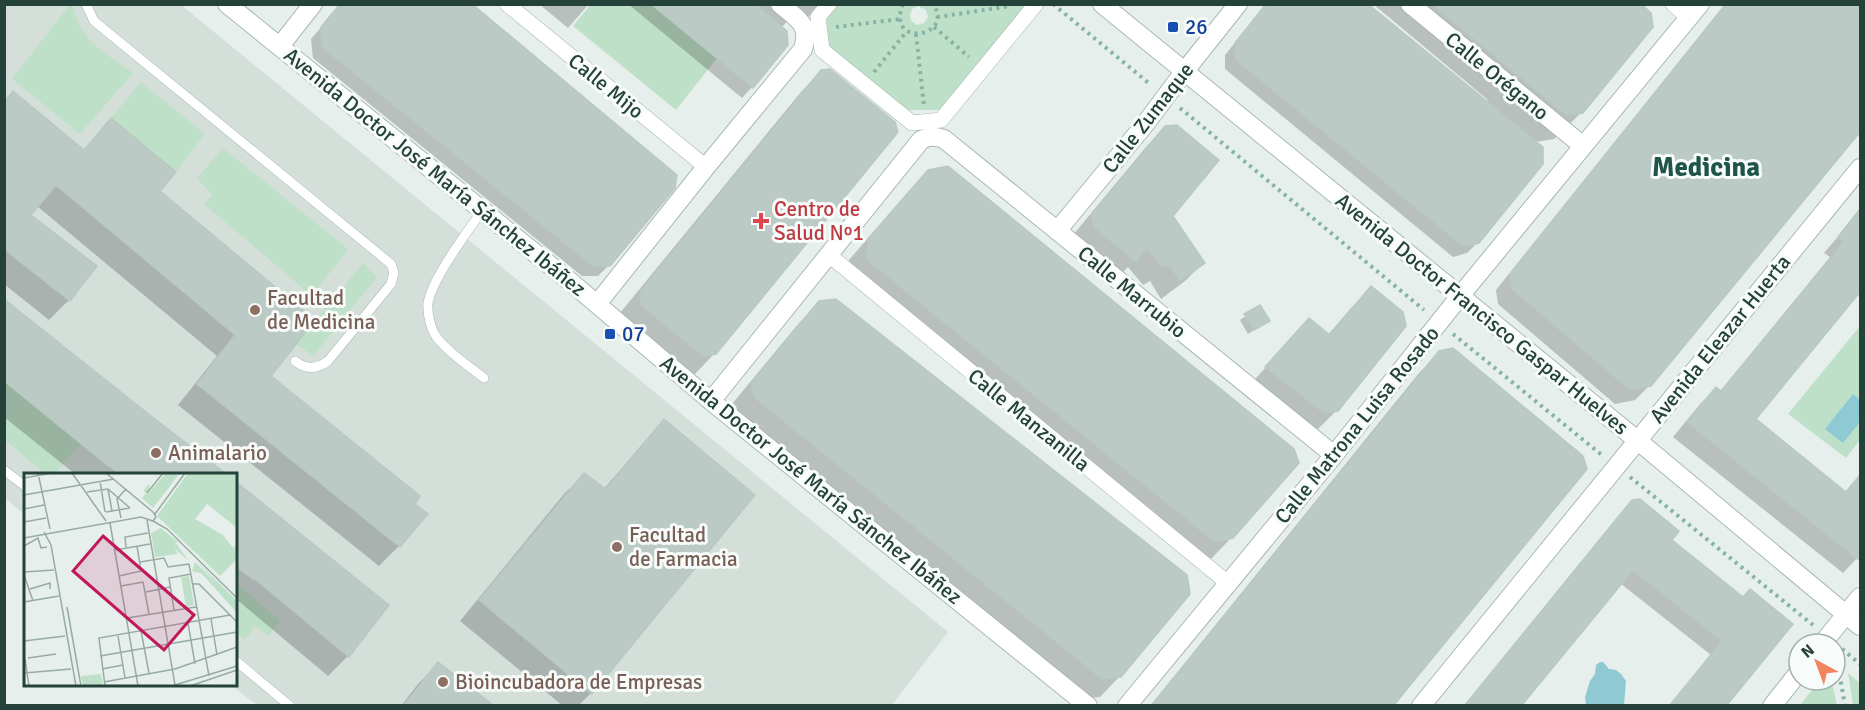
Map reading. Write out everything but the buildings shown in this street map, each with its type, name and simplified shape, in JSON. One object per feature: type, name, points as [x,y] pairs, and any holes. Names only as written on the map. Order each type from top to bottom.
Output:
[{"type":"street","name":"Avenida Doctor José María Sánchez Ibáñez","points":[[227,4],[597,304],[711,401],[1088,705]]},
{"type":"street","points":[[280,46],[314,4]]},
{"type":"street","name":"Calle Mijo","points":[[507,4],[706,167]]},
{"type":"street","name":"Calle Marrubio","points":[[780,4],[813,29],[822,51],[912,123],[944,139],[1334,455]]},
{"type":"street","points":[[597,304],[803,49],[806,38],[818,17],[829,4]]},
{"type":"street","points":[[711,401],[921,140],[926,129],[941,120],[1036,4]]},
{"type":"street","name":"Avenida Doctor Francisco Gaspar Huelves","points":[[1102,4],[1637,440],[1860,626]]},
{"type":"street","name":"Calle Zumaque","points":[[1057,231],[1146,123],[1238,4]]},
{"type":"street","name":"Calle Orégano","points":[[1410,4],[1583,146]]},
{"type":"street","points":[[1673,4],[1694,11]]},
{"type":"street","name":"Calle Matrona Luisa Rosado","points":[[1127,705],[1229,584],[1460,296],[1694,11]]},
{"type":"street","name":"Avenida Eleazar Huerta","points":[[1421,705],[1860,168]]},
{"type":"street","name":"Calle Manzanilla","points":[[829,255],[1229,584]]},
{"type":"street","points":[[1832,632],[1860,597]]},
{"type":"street","points":[[1772,705],[1787,687]]},
{"type":"lane","points":[[86,4],[94,21],[391,264],[394,273],[392,284],[328,361],[320,367],[311,368],[302,367],[295,361]]},
{"type":"lane","points":[[482,211],[446,264],[428,304],[430,321],[437,338],[484,378]]},
{"type":"lane","points":[[4,470],[24,485]]},
{"type":"lane","points":[[237,662],[290,705]]},
{"type":"path","points":[[902,5],[899,14],[901,24],[907,31],[916,34],[926,33],[933,27],[937,17],[933,4]]},
{"type":"path","points":[[1053,4],[1157,89]]},
{"type":"path","points":[[937,17],[1013,6]]},
{"type":"path","points":[[813,29],[900,19]]},
{"type":"path","points":[[933,27],[984,69]]},
{"type":"path","points":[[864,84],[907,31]]},
{"type":"path","points":[[916,34],[926,129]]},
{"type":"path","points":[[1172,102],[1432,316]]},
{"type":"path","points":[[1447,329],[1609,460]]},
{"type":"path","points":[[1623,471],[1818,632]]},
{"type":"path","points":[[1847,654],[1860,664]]},
{"type":"shaded area","points":[[4,5],[181,5],[948,632],[892,705],[257,705],[232,686],[237,686],[237,473],[24,473],[24,514],[5,498]]},
{"type":"green space","points":[[70,4],[73,5],[81,27],[95,45],[133,73],[80,134],[12,79]]},
{"type":"green space","points":[[591,4],[651,5],[717,58],[676,110],[573,26]]},
{"type":"green space","points":[[833,5],[1029,5],[942,110],[905,110],[826,45],[827,14]],"holes":[[[918,6],[926,10],[928,17],[924,23],[917,25],[911,21],[912,9]]]},
{"type":"green space","points":[[141,82],[205,134],[176,172],[111,118]]},
{"type":"green space","points":[[223,148],[348,249],[312,296],[204,204],[212,195],[197,178]]},
{"type":"green space","points":[[363,263],[377,277],[313,356],[296,344]]},
{"type":"green space","points":[[1860,326],[1860,440],[1846,458],[1788,414]]},
{"type":"green space","points":[[4,381],[81,443],[56,473],[44,473],[5,440]]},
{"type":"green space","points":[[237,584],[280,621],[268,636],[255,626],[245,640],[237,633]]},
{"type":"green space","points":[[1848,673],[1860,683],[1860,705],[1853,705]]},
{"type":"green space","points":[[1810,692],[1834,692],[1837,705],[1800,705]]},
{"type":"water","points":[[1853,394],[1860,400],[1860,422],[1843,443],[1825,429]]},
{"type":"water","points":[[1603,662],[1609,669],[1616,670],[1626,681],[1624,705],[1586,705],[1585,697],[1590,681],[1595,674],[1596,665]]},
{"type":"place","name":"26","points":[[1173,27]]},
{"type":"place","name":"Centro de Salud Nº1","points":[[761,221]]},
{"type":"place","name":"Facultad de Medicina","points":[[255,310]]},
{"type":"place","name":"07","points":[[610,334]]},
{"type":"place","name":"Animalario","points":[[156,453]]},
{"type":"place","name":"Facultad de Farmacia","points":[[617,547]]},
{"type":"place","name":"Bioincubadora de Empresas","points":[[443,682]]},
{"type":"district","name":"Medicina","points":[[1706,167]]}]
